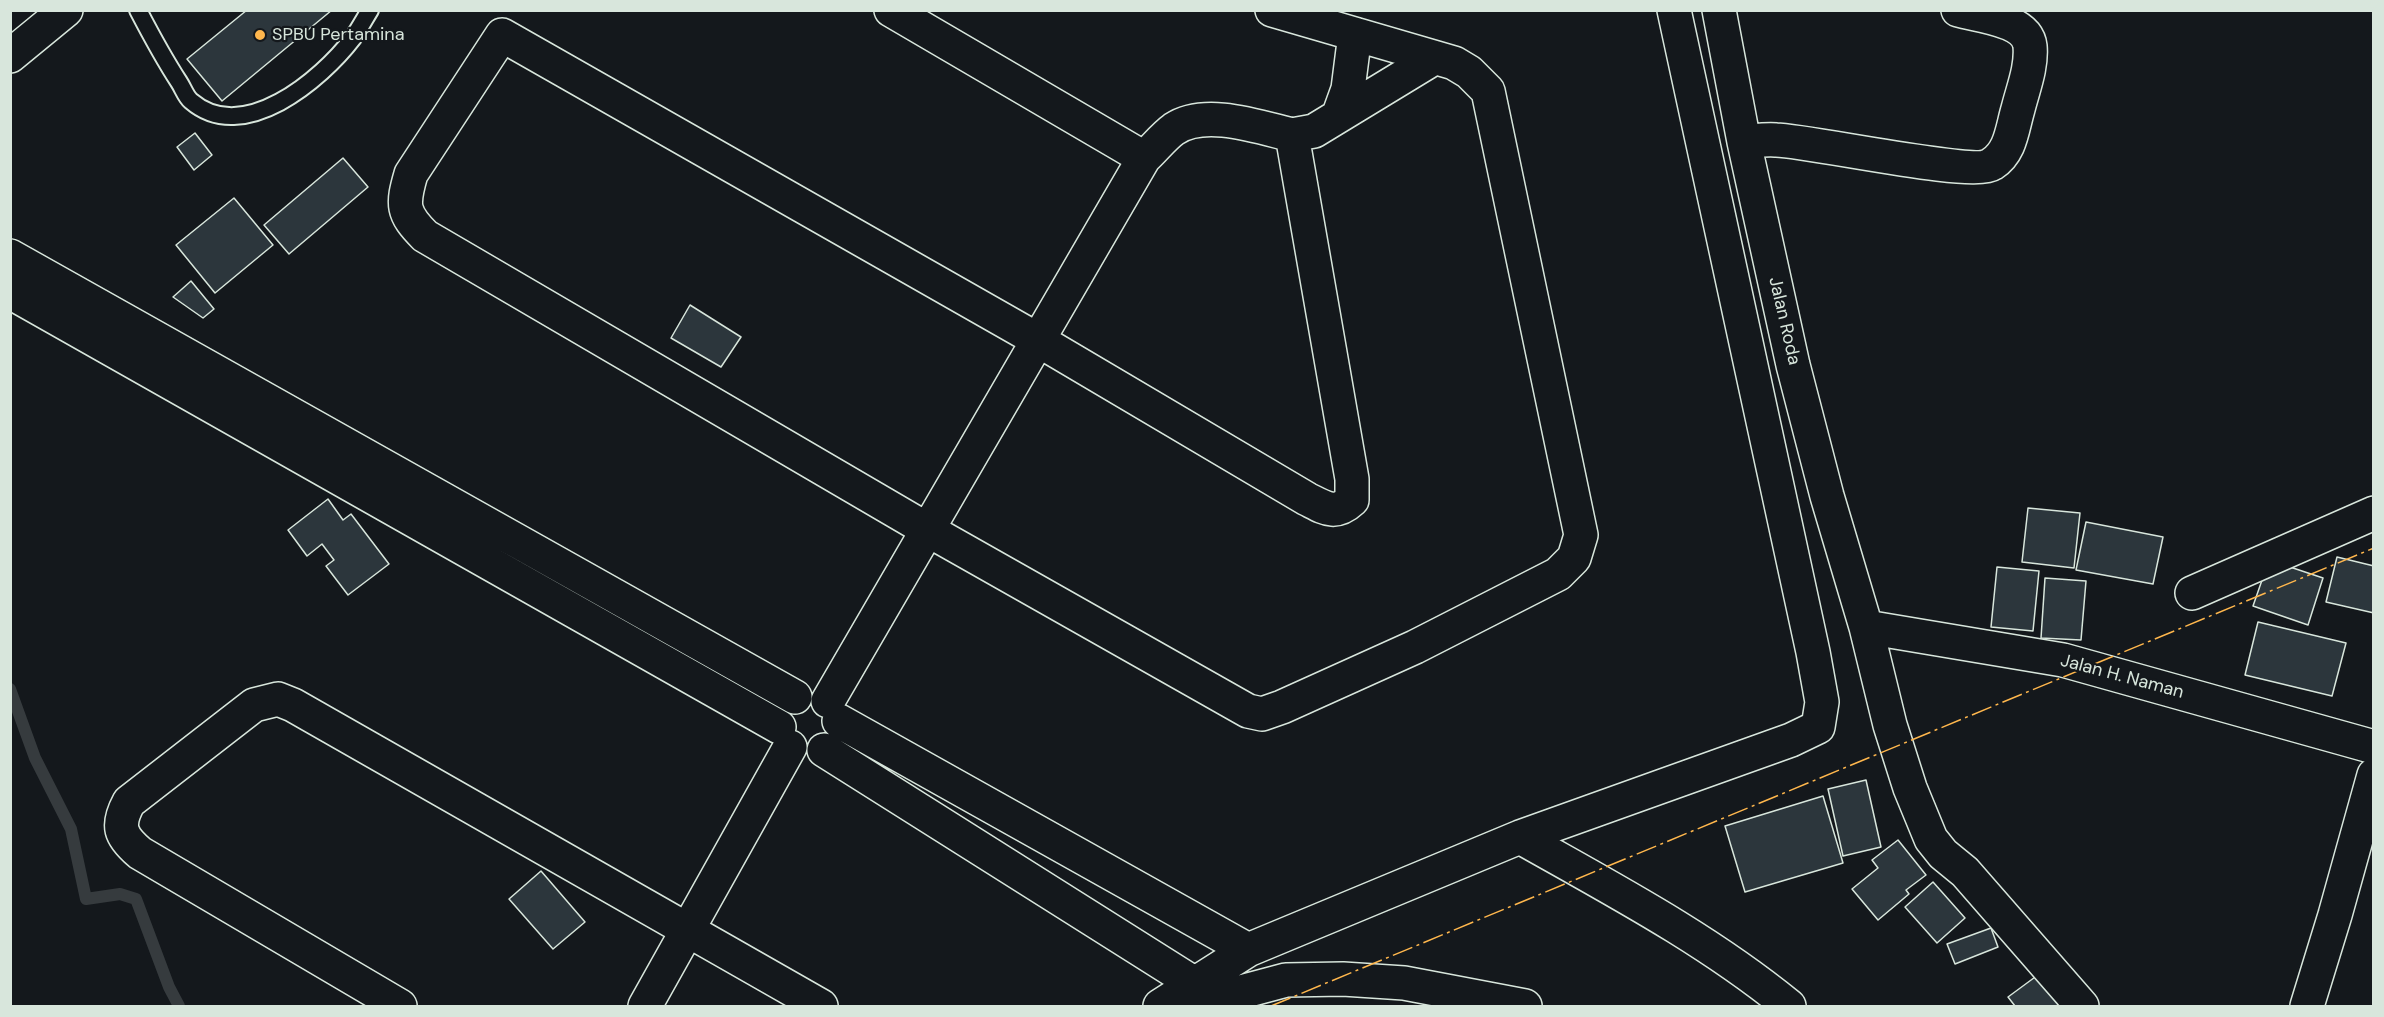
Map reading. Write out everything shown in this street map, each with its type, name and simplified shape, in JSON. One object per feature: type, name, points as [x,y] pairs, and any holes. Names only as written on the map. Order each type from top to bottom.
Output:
[{"type":"main road","points":[[10,56],[66,10]]},
{"type":"main road","points":[[891,10],[1144,158]]},
{"type":"main road","points":[[1272,10],[1454,63],[1469,72],[1488,91],[1581,535],[1574,558],[1558,574],[1415,646],[1262,714],[1248,711],[928,530],[425,237],[410,221],[404,198],[411,174],[509,23],[1038,340],[1306,499],[1329,510],[1344,508],[1352,500],[1352,479],[1292,135]]},
{"type":"main road","points":[[1160,1006],[1199,995],[1248,950],[1520,837],[1791,740],[1818,727],[1822,702],[1813,652],[1674,10]]},
{"type":"main road","name":"Jalan Roda","points":[[1719,10],[1754,141],[1793,365],[1827,496],[1866,627],[1890,725],[1910,788],[1931,838],[1943,854],[1965,872],[2082,1006]]},
{"type":"main road","points":[[1754,141],[1814,144],[1974,168],[1989,166],[2007,150],[2029,66],[2028,38],[2023,30],[2014,25],[1958,10]]},
{"type":"main road","points":[[1339,114],[1348,90],[1355,34]]},
{"type":"main road","points":[[10,292],[784,737],[800,753],[812,754],[832,744],[838,733],[834,711],[928,530],[1144,158],[1175,129],[1194,122],[1229,119],[1292,135],[1314,130],[1434,58]]},
{"type":"main road","points":[[10,256],[795,697]]},
{"type":"main road","points":[[2192,593],[2373,513]]},
{"type":"main road","name":"Jalan H. Naman","points":[[1866,627],[2063,660],[2373,747]]},
{"type":"main road","points":[[645,1006],[688,930],[784,737],[780,716],[786,705],[795,697],[807,694],[818,695],[834,711],[1248,950]]},
{"type":"main road","points":[[400,1006],[140,853],[125,840],[121,825],[122,815],[129,802],[254,705],[278,699],[293,705],[821,1006]]},
{"type":"main road","points":[[824,750],[1199,995],[1215,999],[1286,980],[1343,979],[1404,982],[1525,1006]]},
{"type":"main road","points":[[2307,1006],[2335,915],[2373,775]]},
{"type":"main road","points":[[1520,837],[1670,922],[1789,1006]]},
{"type":"lane","points":[[138,10],[190,100],[211,114],[248,116],[270,108],[326,68],[353,38],[370,10]]},
{"type":"building","name":"SPBU Pertamina","points":[[247,10],[332,10],[222,101],[187,59]]},
{"type":"building","points":[[195,133],[212,155],[194,170],[177,147]]},
{"type":"building","points":[[343,158],[368,187],[289,254],[264,225]]},
{"type":"building","points":[[234,198],[273,245],[215,293],[176,245]]},
{"type":"building","points":[[191,281],[214,309],[203,318],[173,297]]},
{"type":"building","points":[[690,305],[741,337],[721,367],[671,338]]},
{"type":"building","points":[[328,499],[343,520],[351,514],[389,564],[348,595],[326,566],[334,560],[322,544],[307,556],[288,530]]},
{"type":"building","points":[[2028,508],[2080,513],[2074,568],[2022,562]]},
{"type":"building","points":[[2086,522],[2163,537],[2153,584],[2076,570]]},
{"type":"building","points":[[2337,557],[2374,566],[2374,613],[2326,602]]},
{"type":"building","points":[[2269,560],[2323,578],[2308,625],[2253,606]]},
{"type":"building","points":[[1997,567],[2039,571],[2033,631],[1991,627]]},
{"type":"building","points":[[2045,578],[2086,581],[2081,640],[2041,638]]},
{"type":"building","points":[[2258,622],[2346,643],[2332,696],[2245,675]]},
{"type":"building","points":[[1866,780],[1881,847],[1843,856],[1828,789]]},
{"type":"building","points":[[1823,796],[1843,863],[1745,892],[1725,826]]},
{"type":"building","points":[[1898,840],[1926,875],[1906,890],[1909,894],[1878,920],[1852,889],[1878,868],[1872,860]]},
{"type":"building","points":[[541,871],[585,922],[553,949],[509,899]]},
{"type":"building","points":[[1933,882],[1965,918],[1937,943],[1905,907]]},
{"type":"building","points":[[1991,928],[1998,947],[1955,964],[1947,944]]},
{"type":"building","points":[[2046,969],[2075,1006],[2015,1006],[2008,997]]},
{"type":"waterway","points":[[10,689],[35,758],[71,829],[86,899],[120,894],[136,899],[169,987],[179,1006]]},
{"type":"power","points":[[1271,1006],[2374,548]]},
{"type":"place","name":"SPBU Pertamina","points":[[260,35]]}]
